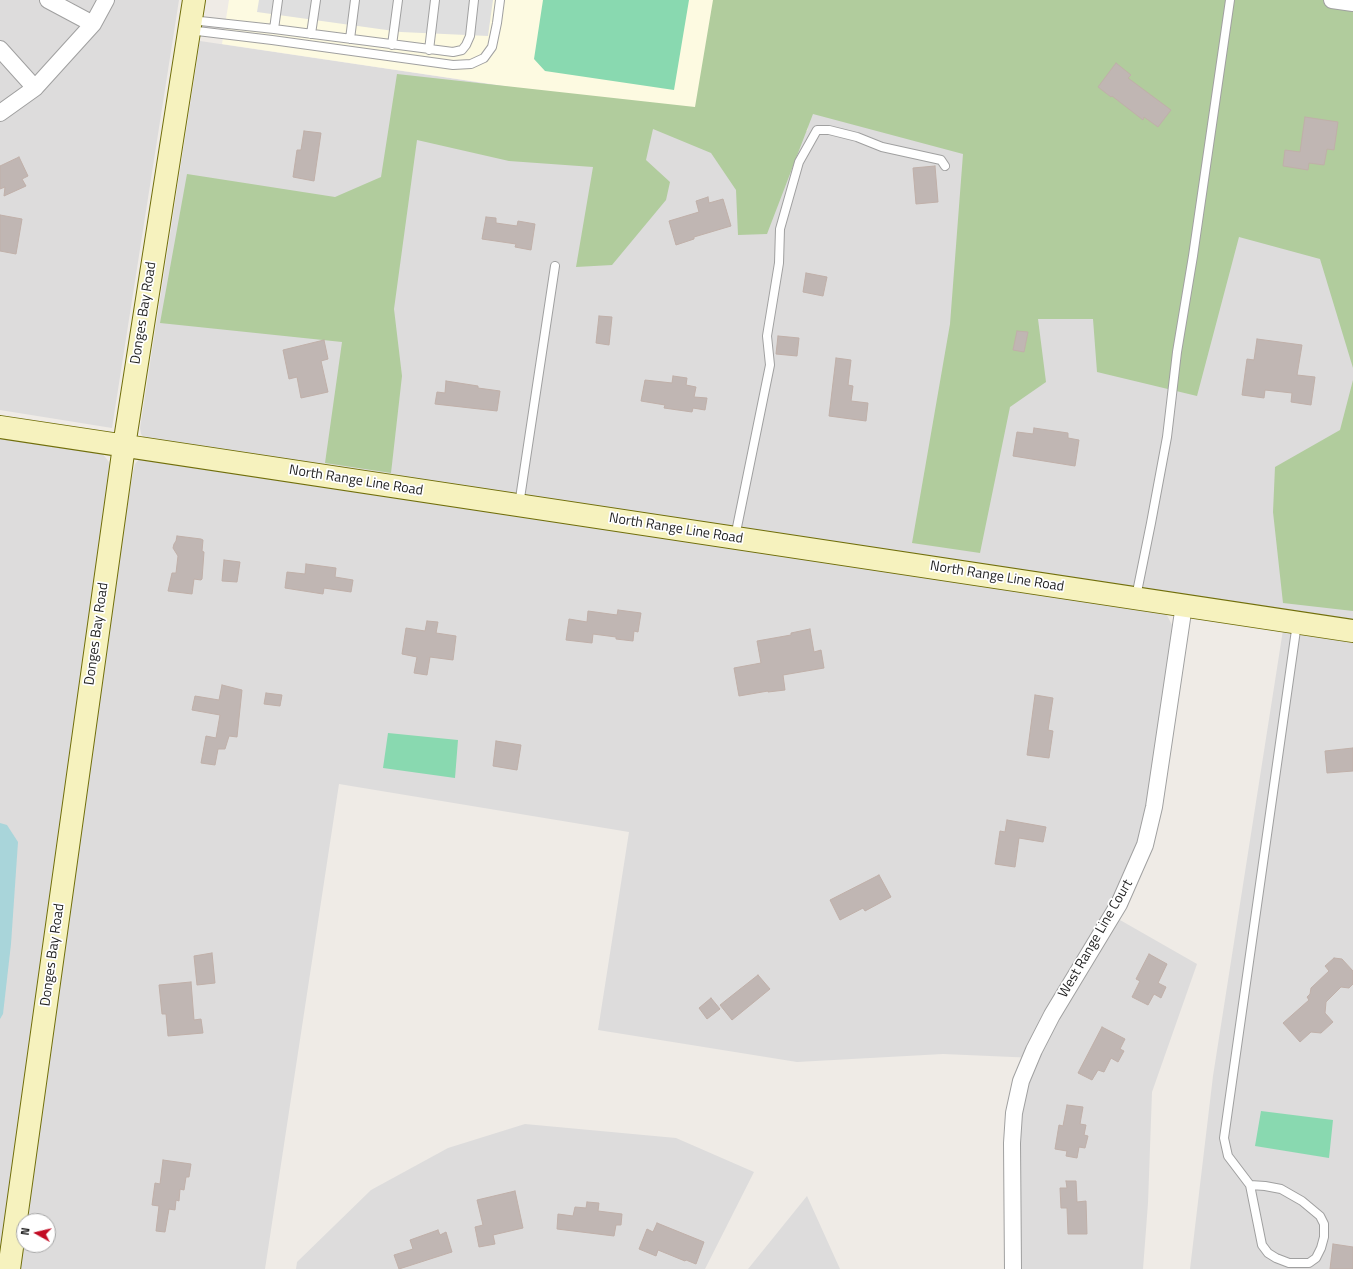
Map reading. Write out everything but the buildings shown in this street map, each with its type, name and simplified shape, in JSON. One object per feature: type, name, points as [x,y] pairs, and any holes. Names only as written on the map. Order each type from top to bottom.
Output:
[{"type":"street","points":[[48,0],[93,24]]},
{"type":"street","points":[[0,113],[35,88],[93,24],[106,0]]},
{"type":"street","points":[[1332,0],[1353,3]]},
{"type":"street","name":"Donges Bay Road","points":[[9,1269],[124,446],[191,17]]},
{"type":"street","points":[[0,49],[35,88]]},
{"type":"street","name":"North Range Line Road","points":[[0,427],[1353,631]]},
{"type":"street","name":"West Range Line Court","points":[[1013,1269],[1012,1143],[1014,1113],[1021,1081],[1034,1050],[1052,1015],[1119,904],[1146,845],[1154,807],[1184,605]]},
{"type":"lane","points":[[274,29],[278,0]]},
{"type":"lane","points":[[311,34],[316,0]]},
{"type":"lane","points":[[350,39],[355,0]]},
{"type":"lane","points":[[392,45],[398,0]]},
{"type":"lane","points":[[428,50],[435,0]]},
{"type":"lane","points":[[191,17],[428,50],[453,52],[462,50],[470,36],[474,0]]},
{"type":"lane","points":[[191,17],[272,40],[453,65],[471,64],[484,58],[492,48],[498,23],[500,0]]},
{"type":"lane","points":[[1136,598],[1167,437],[1177,352],[1193,256],[1230,0]]},
{"type":"lane","points":[[735,538],[770,365],[767,336],[779,263],[780,229],[798,162],[817,130],[829,130],[857,137],[882,147],[941,160],[945,166]]},
{"type":"lane","points":[[519,505],[555,266]]},
{"type":"lane","points":[[1250,1185],[1281,1189],[1302,1201],[1320,1216],[1324,1224],[1324,1237],[1316,1258],[1309,1263],[1289,1263],[1268,1253],[1262,1245],[1250,1185],[1228,1156],[1224,1138],[1297,622]]},
{"type":"shaded area","points":[[0,0],[179,0],[112,428],[0,410]]},
{"type":"shaded area","points":[[229,0],[827,0],[807,131],[222,44]]},
{"type":"shaded area","points":[[259,0],[493,0],[488,36],[401,32],[257,12]]},
{"type":"shaded area","points":[[827,0],[1353,0],[1353,622],[145,439],[141,434],[140,428],[200,41],[807,131]]},
{"type":"shaded area","points":[[0,436],[102,453],[109,462],[111,470],[0,1269]]},
{"type":"shaded area","points":[[139,459],[1158,611],[1167,615],[1172,625],[1170,646],[1143,826],[1135,853],[1106,912],[1197,964],[1152,1092],[1148,1203],[1143,1269],[1021,1269],[1019,1144],[1020,1111],[1036,1058],[943,1054],[797,1062],[598,1030],[629,832],[339,784],[265,1269],[18,1269],[20,1253],[56,1253],[56,1213],[26,1213],[110,609],[135,464]]},
{"type":"shaded area","points":[[1283,630],[1353,641],[1353,1269],[1190,1269],[1213,1076]]},
{"type":"shaded area","points":[[525,1124],[676,1138],[754,1172],[705,1269],[296,1269],[297,1262],[371,1190],[448,1148]]},
{"type":"shaded area","points":[[807,1196],[840,1269],[748,1269]]},
{"type":"green space","points":[[543,0],[689,0],[674,90],[545,71],[534,59]]},
{"type":"green space","points":[[713,0],[1353,0],[1353,368],[1320,259],[1239,237],[1197,396],[1097,372],[1093,319],[1038,319],[1046,382],[1010,407],[980,553],[912,543],[950,324],[963,154],[813,114],[767,234],[738,235],[736,190],[711,153],[653,129],[646,160],[670,182],[666,200],[612,265],[576,267],[593,167],[509,161],[417,140],[394,309],[402,376],[391,473],[325,463],[342,342],[160,323],[187,174],[335,197],[381,177],[397,74],[695,107]]},
{"type":"green space","points":[[1353,380],[1353,611],[1283,603],[1273,512],[1275,467],[1340,430]]},
{"type":"green space","points":[[388,733],[458,740],[455,778],[383,768]]},
{"type":"green space","points":[[1261,1111],[1333,1120],[1329,1158],[1255,1146]]},
{"type":"water","points":[[0,823],[7,825],[18,842],[11,944],[3,1014],[0,1019]]}]
